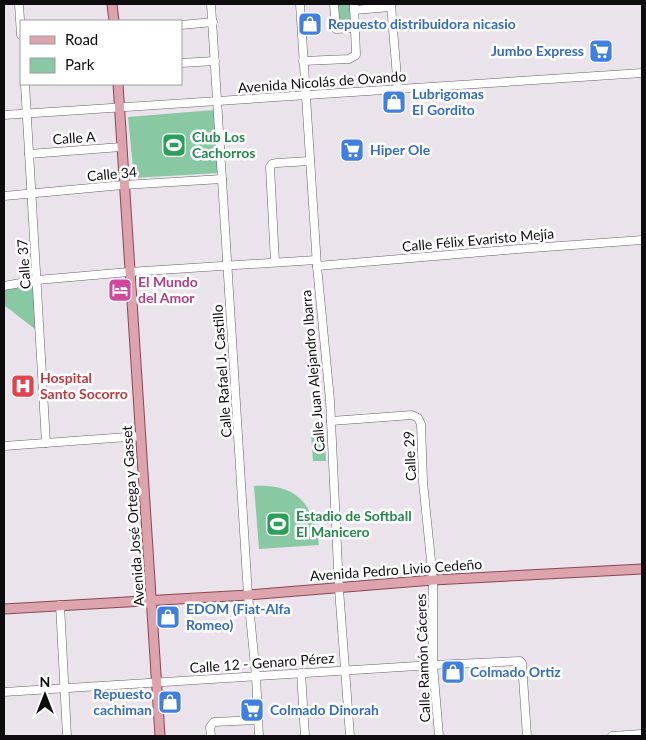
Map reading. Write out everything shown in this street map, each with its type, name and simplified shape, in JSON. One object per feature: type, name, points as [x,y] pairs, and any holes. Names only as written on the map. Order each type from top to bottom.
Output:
[{"type":"main road","points":[[112,4],[114,20]]},
{"type":"main road","name":"Avenida José Ortega y Gasset","points":[[118,85],[123,185],[153,600],[160,736]]},
{"type":"main road","name":"Avenida Pedro Livio Cedeño","points":[[4,609],[339,589],[433,580],[642,569]]},
{"type":"street","points":[[19,4],[20,20]]},
{"type":"street","name":"Calle Rafael J. Castillo","points":[[211,4],[248,595],[256,676],[259,736]]},
{"type":"street","name":"Calle Juan Alejandro lbarra","points":[[300,4],[317,263],[331,421],[339,589],[350,736]]},
{"type":"street","points":[[334,4],[336,29],[355,28]]},
{"type":"street","points":[[303,61],[353,58],[356,55],[354,7],[391,5],[398,90]]},
{"type":"street","points":[[182,25],[213,22]]},
{"type":"street","points":[[182,63],[215,61]]},
{"type":"street","name":"Avenida Nicolás de Ovando","points":[[4,115],[642,73]]},
{"type":"street","name":"Calle 37","points":[[24,85],[46,443]]},
{"type":"street","name":"Calle A","points":[[29,154],[121,147]]},
{"type":"street","points":[[275,262],[270,167],[272,164],[277,163],[310,161]]},
{"type":"street","name":"Calle 34","points":[[4,196],[123,185],[222,179]]},
{"type":"street","name":"Calle Félix Evaristo Mejía","points":[[4,286],[37,280],[129,272],[275,262],[317,263],[642,240]]},
{"type":"street","name":"Calle 29","points":[[331,421],[412,415],[418,418],[421,424],[423,482],[433,580]]},
{"type":"street","points":[[4,446],[141,436]]},
{"type":"street","name":"Calle Ramón Cáceres","points":[[433,580],[433,665],[439,736]]},
{"type":"street","points":[[60,605],[67,736]]},
{"type":"street","name":"Calle 12 - Genaro Pérez","points":[[4,692],[345,670],[521,662],[527,736]]},
{"type":"street","points":[[301,673],[305,736]]},
{"type":"street","points":[[211,736],[210,726],[214,722],[258,720]]},
{"type":"street","points":[[612,736],[642,734]]},
{"type":"green space","points":[[337,4],[350,4],[352,23],[339,26]]},
{"type":"green space","name":"Club Los Cachorros","points":[[214,110],[218,173],[134,178],[128,117]]},
{"type":"green space","points":[[37,283],[40,333],[4,305],[4,289]]},
{"type":"green space","points":[[324,432],[326,461],[313,461],[311,433]]},
{"type":"green space","points":[[254,486],[269,486],[282,489],[301,499],[312,518],[319,545],[259,549]]},
{"type":"place","name":"Repuesto distribuidora nicasio","points":[[310,24]]},
{"type":"place","name":"Jumbo Express","points":[[601,51]]},
{"type":"place","name":"Lubrigomas El Gordito","points":[[394,102]]},
{"type":"place","name":"Club Los Cachorros","points":[[174,145]]},
{"type":"place","name":"Hiper Ole","points":[[352,150]]},
{"type":"place","name":"El Mundo del Amor","points":[[120,290]]},
{"type":"place","name":"Hospital Santo Socorro","points":[[23,386]]},
{"type":"place","name":"Estadio de Softball El Manicero","points":[[278,524]]},
{"type":"place","name":"EDOM (Fiat-Alfa Romeo)","points":[[168,617]]},
{"type":"place","name":"Colmado Ortiz","points":[[453,672]]},
{"type":"place","name":"Repuesto cachiman","points":[[170,702]]},
{"type":"place","name":"Colmado Dinorah","points":[[252,710]]}]
